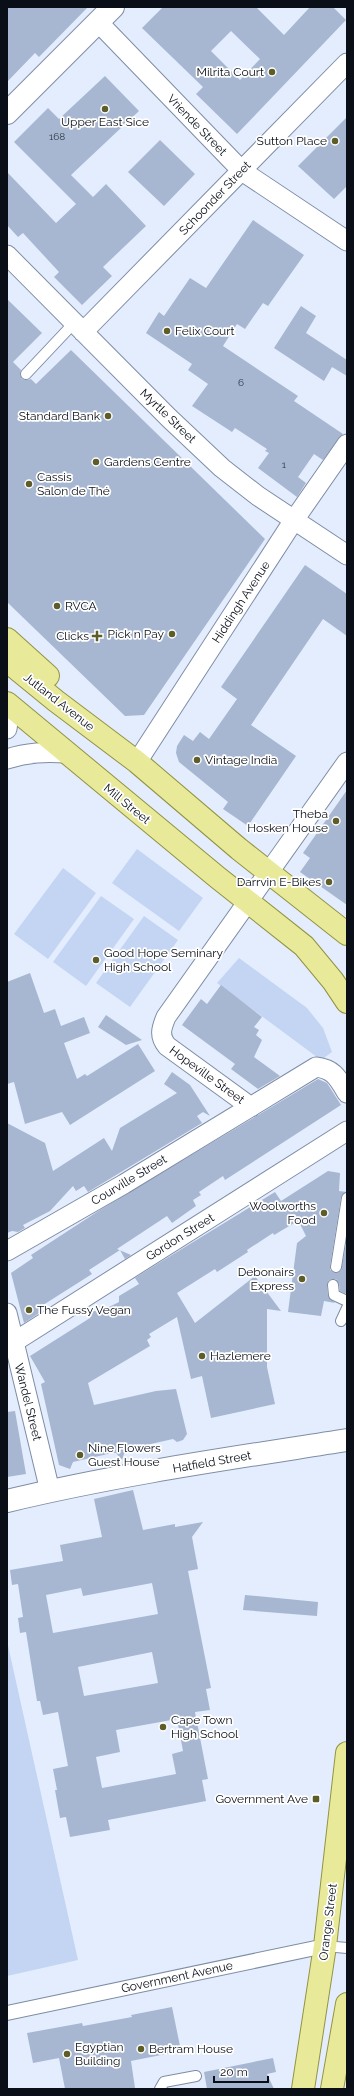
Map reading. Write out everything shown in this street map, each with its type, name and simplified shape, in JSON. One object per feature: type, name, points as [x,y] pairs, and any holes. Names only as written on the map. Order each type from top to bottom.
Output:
[{"type":"main road","points":[[7,639],[66,692],[111,742],[137,762],[269,874],[347,934]]},
{"type":"main road","name":"Jutland Avenue","points":[[7,661],[111,742]]},
{"type":"main road","name":"Mill Street","points":[[8,704],[304,946],[333,981],[347,1002]]},
{"type":"main road","name":"Orange Street","points":[[302,2089],[325,1946],[344,1806],[347,1753]]},
{"type":"main road","points":[[332,2089],[347,2004]]},
{"type":"street","points":[[7,113],[113,7]]},
{"type":"street","name":"Vriende Street","points":[[98,22],[242,171],[347,241]]},
{"type":"street","name":"Schoonder Street","points":[[79,328],[242,171],[347,63]]},
{"type":"street","name":"Myrtle Street","points":[[7,255],[222,468],[258,496],[347,555]]},
{"type":"street","name":"Hiddingh Avenue","points":[[137,762],[294,520],[347,444]]},
{"type":"street","points":[[7,729],[8,704]]},
{"type":"street","points":[[7,759],[22,754],[38,752],[67,753]]},
{"type":"street","name":"Hopeville Street","points":[[251,1107],[167,1046],[160,1034],[166,1017],[269,874],[347,762]]},
{"type":"street","points":[[251,1107],[316,1067],[327,1068],[337,1076],[347,1092]]},
{"type":"street","name":"Courville Street","points":[[7,1250],[124,1184],[251,1107]]},
{"type":"street","name":"Gordon Street","points":[[9,1327],[347,1131]]},
{"type":"street","name":"Wandel Street","points":[[9,1327],[50,1491]]},
{"type":"street","name":"Hatfield Street","points":[[7,1501],[50,1491],[202,1463],[347,1440]]},
{"type":"street","name":"Government Avenue","points":[[7,2013],[325,1946]]},
{"type":"lane","points":[[26,374],[79,328]]},
{"type":"lane","points":[[336,1268],[347,1198]]},
{"type":"lane","points":[[333,1285],[334,1295],[347,1301]]},
{"type":"lane","points":[[341,1321],[347,1308]]},
{"type":"lane","name":"Government Avenue","points":[[325,1946],[347,1948]]},
{"type":"lane","points":[[160,2089],[164,2082],[196,2076]]},
{"type":"shaded area","points":[[137,849],[203,898],[179,931],[112,883]]},
{"type":"shaded area","points":[[63,868],[96,893],[48,959],[14,934]]},
{"type":"shaded area","points":[[101,896],[134,919],[86,986],[53,962]]},
{"type":"shaded area","points":[[144,916],[178,940],[130,1007],[96,983]]},
{"type":"shaded area","points":[[239,958],[307,1008],[323,1028],[332,1052],[321,1060],[217,983]]},
{"type":"shaded area","points":[[7,1641],[78,1960],[7,1976]]},
{"type":"building","points":[[7,7],[88,7],[39,57],[35,53],[7,82]]},
{"type":"building","points":[[163,7],[256,7],[284,35],[310,7],[333,7],[346,20],[237,134],[196,94],[203,87],[142,28]],"holes":[[[231,31],[260,59],[240,80],[211,51]]]},
{"type":"building","points":[[105,76],[139,111],[71,175],[93,197],[106,184],[146,226],[103,267],[112,276],[82,305],[54,277],[59,272],[23,233],[18,237],[7,225],[7,172],[56,223],[76,204],[14,142],[48,108],[59,119]]},
{"type":"building","name":"Sutton Place","points":[[347,117],[347,186],[334,199],[298,166]]},
{"type":"building","points":[[160,140],[195,174],[164,206],[128,172]]},
{"type":"building","points":[[253,220],[304,255],[268,306],[263,303],[245,329],[237,324],[223,346],[298,396],[294,401],[343,434],[323,460],[314,454],[298,477],[306,483],[297,497],[258,468],[269,453],[265,451],[267,449],[235,428],[232,432],[192,406],[208,384],[188,370],[192,364],[146,333],[159,312],[164,316],[190,278],[206,288]]},
{"type":"building","name":"Gardens Centre","points":[[7,299],[42,333],[13,362],[21,370],[20,375],[22,379],[31,379],[36,384],[71,350],[265,539],[144,715],[125,716],[7,602]]},
{"type":"building","points":[[301,306],[316,316],[306,333],[347,360],[347,376],[332,367],[324,381],[274,348]]},
{"type":"building","points":[[305,565],[347,594],[347,636],[323,619],[251,725],[296,756],[248,826],[223,809],[228,802],[179,762],[176,753],[177,746],[184,735],[193,741],[200,732],[209,739],[237,699],[221,687]]},
{"type":"building","name":"Theba Hosken House","points":[[347,790],[347,905],[300,872],[310,858],[303,853]]},
{"type":"building","points":[[30,973],[44,1013],[55,1009],[61,1026],[84,1017],[90,1033],[64,1043],[77,1079],[85,1074],[87,1076],[138,1044],[155,1071],[70,1125],[62,1112],[25,1124],[14,1082],[7,1084],[7,982]]},
{"type":"building","points":[[221,985],[262,1017],[254,1027],[259,1030],[256,1035],[262,1040],[254,1057],[280,1076],[258,1089],[231,1069],[235,1064],[182,1025],[201,999],[207,1004]]},
{"type":"building","points":[[106,1015],[142,1040],[126,1045],[98,1027]]},
{"type":"building","points":[[172,1072],[190,1085],[210,1116],[203,1112],[197,1116],[202,1123],[88,1192],[84,1186],[76,1191],[73,1186],[50,1211],[23,1225],[25,1228],[18,1232],[12,1231],[7,1233],[7,1123],[45,1143],[53,1171],[104,1138],[112,1151],[120,1128],[177,1093],[164,1084]]},
{"type":"building","points":[[318,1079],[327,1083],[341,1105],[225,1180],[223,1176],[199,1192],[201,1195],[193,1200],[196,1206],[172,1223],[167,1216],[117,1249],[120,1250],[89,1270],[92,1274],[40,1307],[42,1311],[24,1323],[11,1273],[33,1258],[31,1255],[100,1210]]},
{"type":"building","points":[[328,1171],[340,1173],[339,1191],[347,1192],[341,1197],[330,1270],[335,1273],[341,1271],[347,1239],[347,1294],[340,1291],[339,1284],[336,1279],[329,1280],[327,1285],[328,1296],[335,1303],[324,1301],[321,1316],[288,1312],[297,1243],[306,1236],[300,1224],[296,1222],[274,1235],[273,1233],[247,1250],[248,1252],[217,1272],[215,1269],[177,1293],[195,1323],[255,1276],[281,1311],[267,1309],[267,1367],[275,1404],[211,1418],[202,1376],[191,1379],[177,1317],[149,1334],[151,1337],[147,1340],[150,1346],[88,1383],[94,1405],[156,1391],[176,1389],[187,1434],[183,1440],[177,1442],[173,1439],[133,1448],[125,1451],[122,1460],[116,1453],[112,1453],[73,1462],[70,1469],[59,1465],[41,1384],[45,1382],[30,1356],[90,1318],[90,1310],[99,1312],[119,1302],[119,1296],[139,1284],[135,1278],[154,1266],[275,1192],[281,1201]]},
{"type":"building","points":[[120,1250],[131,1255],[125,1259]]},
{"type":"building","points":[[15,1411],[26,1474],[7,1477],[7,1412]]},
{"type":"building","points":[[133,1490],[143,1530],[175,1524],[175,1527],[203,1522],[192,1537],[198,1569],[188,1571],[211,1688],[206,1689],[210,1710],[195,1712],[208,1779],[202,1780],[206,1801],[108,1820],[110,1830],[70,1837],[66,1817],[60,1818],[55,1790],[57,1790],[53,1769],[68,1766],[58,1712],[43,1715],[40,1701],[37,1701],[26,1632],[20,1633],[18,1618],[23,1617],[18,1584],[12,1585],[10,1570],[63,1561],[60,1545],[102,1537],[94,1499]],"holes":[[[152,1583],[158,1614],[53,1633],[46,1595],[81,1588],[83,1596]],[[152,1652],[158,1683],[84,1696],[78,1667]],[[177,1719],[183,1751],[172,1754],[176,1774],[102,1788],[96,1757],[120,1752],[116,1730]]]},
{"type":"building","points":[[245,1595],[318,1602],[317,1616],[243,1610]]},
{"type":"building","points":[[172,2007],[181,2051],[131,2061],[135,2088],[65,2089],[59,2058],[33,2063],[27,2033],[82,2023],[83,2026],[132,2017],[131,2015]]},
{"type":"building","points":[[273,2058],[276,2072],[267,2074],[274,2089],[207,2089],[204,2072]]},
{"type":"place","name":"Milrita Court","points":[[272,72]]},
{"type":"place","name":"Upper East Sice","points":[[105,109]]},
{"type":"place","name":"Sutton Place","points":[[335,141]]},
{"type":"place","name":"Felix Court","points":[[167,331]]},
{"type":"place","name":"Standard Bank","points":[[108,416]]},
{"type":"place","name":"Gardens Centre","points":[[96,462]]},
{"type":"place","name":"Cassis Salon de Thé","points":[[29,484]]},
{"type":"place","name":"RVCA","points":[[57,606]]},
{"type":"place","name":"Pick n Pay","points":[[172,634]]},
{"type":"place","name":"Clicks","points":[[97,636]]},
{"type":"place","name":"Vintage India","points":[[197,760]]},
{"type":"place","name":"Theba Hosken House","points":[[336,821]]},
{"type":"place","name":"Darrvin E-Bikes","points":[[329,882]]},
{"type":"place","name":"Good Hope Seminary High School","points":[[96,960]]},
{"type":"place","name":"Woolworths Food","points":[[324,1213]]},
{"type":"place","name":"Debonairs Express","points":[[302,1279]]},
{"type":"place","name":"The Fussy Vegan","points":[[29,1310]]},
{"type":"place","name":"Hazlemere","points":[[202,1356]]},
{"type":"place","name":"Nine Flowers Guest House","points":[[80,1455]]},
{"type":"place","name":"Cape Town High School","points":[[163,1727]]},
{"type":"place","name":"Government Ave","points":[[316,1799]]},
{"type":"place","name":"Bertram House","points":[[141,2049]]},
{"type":"place","name":"Egyptian Building","points":[[67,2054]]}]
